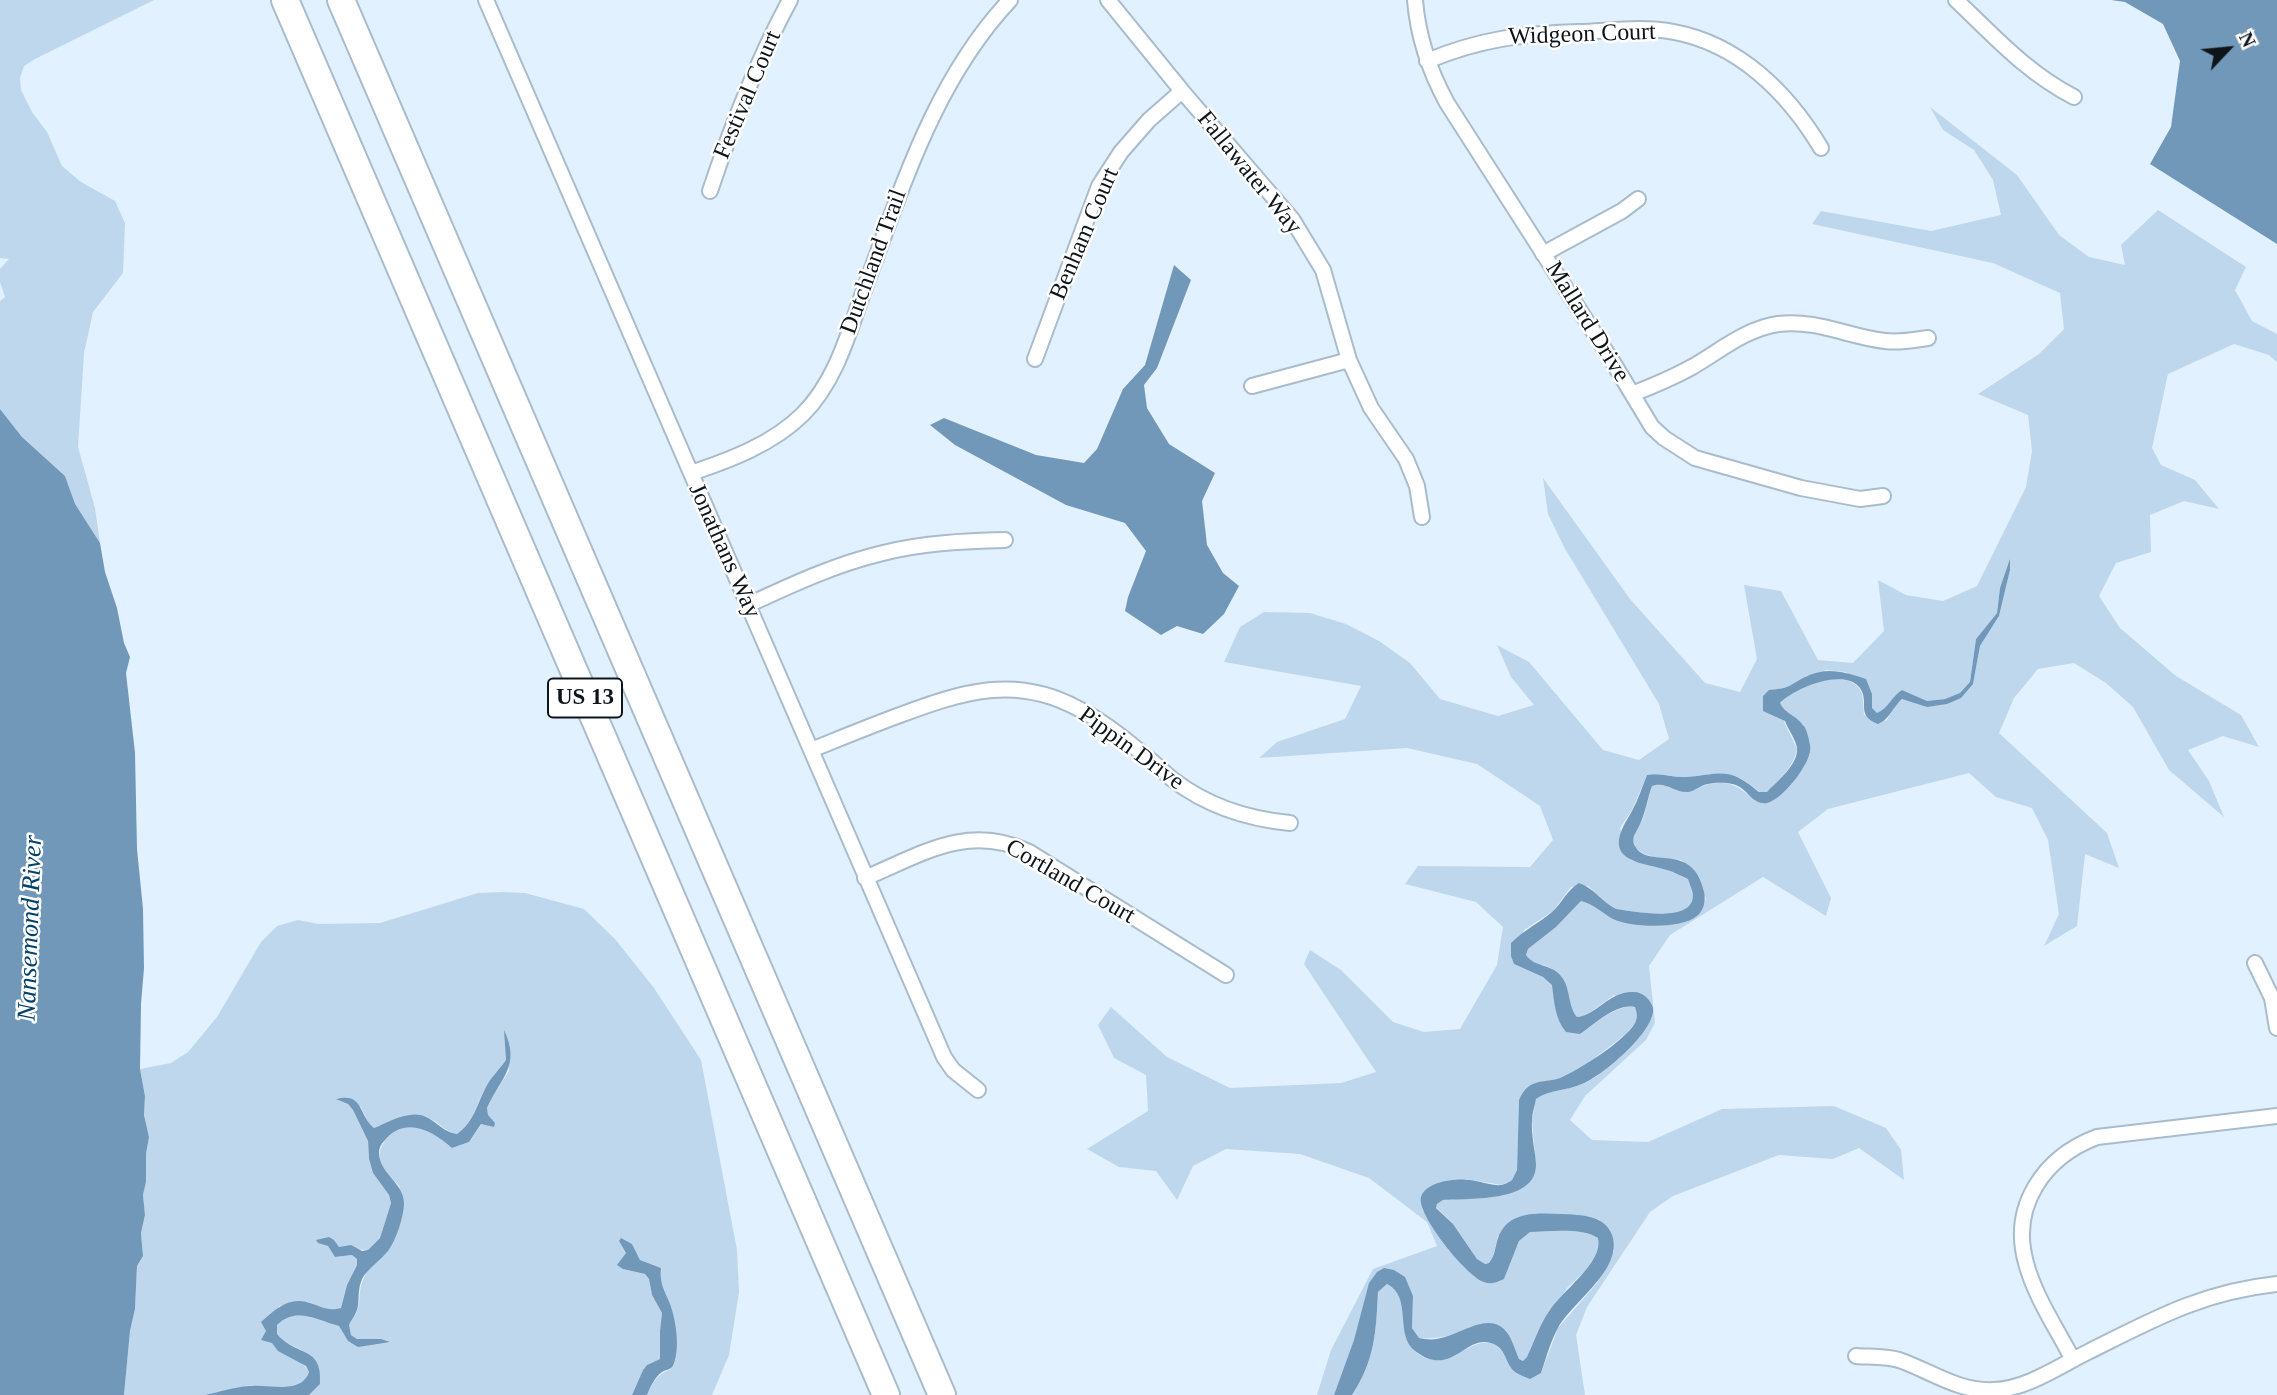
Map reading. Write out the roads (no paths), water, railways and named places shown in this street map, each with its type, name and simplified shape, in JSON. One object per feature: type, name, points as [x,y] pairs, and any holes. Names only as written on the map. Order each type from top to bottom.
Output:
[{"type":"highway","name":"US 13","points":[[285,0],[886,1395]]},
{"type":"highway","name":"US 13","points":[[341,0],[942,1395]]},
{"type":"street","name":"Jonathans Way","points":[[486,0],[944,1057],[965,1082],[978,1090]]},
{"type":"street","name":"Festival Court","points":[[710,191],[731,129],[757,67],[790,0]]},
{"type":"street","name":"Dutchland Trail","points":[[691,473],[721,463],[786,429],[816,400],[836,364],[928,124],[960,64],[1010,0]]},
{"type":"street","name":"Fallawater Way","points":[[1108,0],[1292,219],[1323,270],[1349,360],[1371,408],[1406,459],[1417,486],[1422,517]]},
{"type":"street","name":"Mallard Drive","points":[[1415,0],[1419,36],[1427,61],[1447,103],[1652,427],[1695,458],[1835,495],[1860,499],[1883,496]]},
{"type":"street","points":[[1956,0],[2026,67],[2074,97]]},
{"type":"street","name":"Widgeon Court","points":[[1427,61],[1474,44],[1514,36],[1646,29],[1674,32],[1719,47],[1758,73],[1798,114],[1821,148]]},
{"type":"street","name":"Benham Court","points":[[1035,359],[1099,187],[1121,152],[1149,120],[1182,91]]},
{"type":"street","points":[[1544,254],[1622,211],[1638,199]]},
{"type":"street","points":[[1632,394],[1682,372],[1749,333],[1780,324],[1829,327],[1887,342],[1928,338]]},
{"type":"street","points":[[1252,386],[1349,360]]},
{"type":"street","points":[[748,605],[795,584],[883,552],[930,545],[1005,540]]},
{"type":"street","name":"Pippin Drive","points":[[811,750],[962,693],[1013,690],[1058,699],[1079,708],[1114,731],[1172,779],[1219,807],[1266,821],[1290,823]]},
{"type":"street","name":"Cortland Court","points":[[865,878],[961,841],[996,840],[1029,852],[1226,975]]},
{"type":"street","points":[[2255,963],[2272,998],[2277,1028]]},
{"type":"street","points":[[2073,1360],[2032,1280],[2022,1247],[2024,1213],[2030,1196],[2048,1169],[2071,1149],[2097,1137],[2277,1116]]},
{"type":"street","points":[[1856,1356],[1894,1359],[1948,1383],[1993,1390],[2023,1384],[2196,1301],[2234,1290],[2277,1284]]},
{"type":"water","points":[[2111,0],[2277,0],[2277,244],[2150,164],[2171,127],[2180,61],[2163,24],[2125,2]]},
{"type":"water","points":[[1174,265],[1191,280],[1157,368],[1144,385],[1147,408],[1169,444],[1215,473],[1202,501],[1207,545],[1223,573],[1239,586],[1224,614],[1203,634],[1177,626],[1161,635],[1125,611],[1146,551],[1125,523],[1066,505],[955,445],[930,425],[944,418],[1036,455],[1084,463],[1097,449],[1123,389],[1145,365]]},
{"type":"water","name":"Nansemond River","points":[[0,409],[22,437],[65,476],[75,504],[100,543],[105,572],[130,657],[126,673],[135,753],[137,849],[143,909],[144,968],[140,1069],[149,1137],[143,1195],[145,1215],[141,1233],[143,1256],[137,1266],[135,1309],[130,1331],[124,1395],[0,1395]]},
{"type":"water","points":[[2010,559],[1999,616],[1980,646],[1973,684],[1961,698],[1947,704],[1927,707],[1902,699],[1885,720],[1878,724],[1867,717],[1863,693],[1853,682],[1843,679],[1820,682],[1796,691],[1780,703],[1804,727],[1810,752],[1796,779],[1773,800],[1767,803],[1759,802],[1737,785],[1729,783],[1708,784],[1688,792],[1662,785],[1652,786],[1634,836],[1634,844],[1641,853],[1680,861],[1690,866],[1698,876],[1705,895],[1703,908],[1697,916],[1669,925],[1632,924],[1613,919],[1581,901],[1556,927],[1528,949],[1526,955],[1529,959],[1556,971],[1563,979],[1577,1017],[1625,993],[1637,992],[1643,995],[1653,1008],[1652,1018],[1646,1029],[1614,1063],[1591,1080],[1536,1099],[1532,1126],[1536,1164],[1533,1177],[1526,1186],[1500,1196],[1443,1200],[1437,1204],[1436,1208],[1453,1224],[1477,1259],[1485,1264],[1493,1257],[1503,1229],[1509,1222],[1525,1215],[1543,1213],[1584,1216],[1598,1220],[1609,1228],[1614,1248],[1611,1260],[1604,1273],[1558,1328],[1541,1373],[1530,1379],[1517,1373],[1511,1368],[1502,1350],[1486,1342],[1470,1346],[1446,1359],[1427,1358],[1409,1344],[1405,1336],[1399,1298],[1395,1290],[1387,1284],[1378,1292],[1373,1345],[1360,1382],[1352,1395],[1334,1395],[1354,1340],[1369,1283],[1377,1272],[1384,1268],[1394,1270],[1405,1277],[1413,1296],[1412,1328],[1419,1338],[1436,1339],[1480,1324],[1497,1324],[1504,1329],[1519,1359],[1523,1361],[1548,1313],[1588,1267],[1598,1248],[1598,1238],[1583,1232],[1530,1232],[1519,1241],[1504,1279],[1487,1283],[1466,1269],[1444,1244],[1426,1217],[1422,1205],[1421,1197],[1424,1192],[1442,1182],[1464,1180],[1503,1185],[1512,1180],[1517,1170],[1519,1100],[1524,1090],[1536,1083],[1560,1078],[1578,1069],[1622,1038],[1636,1021],[1635,1007],[1620,1008],[1580,1034],[1566,1032],[1557,1016],[1552,985],[1543,977],[1514,964],[1511,943],[1552,912],[1579,883],[1616,909],[1657,914],[1687,907],[1693,896],[1688,879],[1634,861],[1620,849],[1622,829],[1647,775],[1686,777],[1725,774],[1740,778],[1759,792],[1767,792],[1791,766],[1797,748],[1785,721],[1763,711],[1763,696],[1769,690],[1786,687],[1813,674],[1836,671],[1866,679],[1872,694],[1872,708],[1877,713],[1902,690],[1927,701],[1945,699],[1960,693],[1970,682],[1976,639],[1997,613],[2000,588]]},
{"type":"water","points":[[504,1030],[509,1042],[510,1062],[487,1108],[488,1115],[495,1123],[494,1127],[481,1124],[469,1142],[452,1148],[419,1128],[402,1128],[394,1132],[380,1147],[380,1161],[401,1191],[403,1211],[391,1246],[362,1279],[357,1309],[349,1325],[351,1335],[357,1339],[381,1339],[390,1342],[358,1347],[348,1341],[339,1326],[307,1316],[292,1316],[277,1325],[277,1334],[284,1341],[313,1357],[317,1363],[320,1384],[309,1395],[205,1395],[243,1387],[292,1386],[305,1379],[309,1372],[306,1366],[278,1351],[272,1343],[261,1340],[266,1331],[261,1322],[284,1304],[291,1302],[305,1302],[330,1309],[341,1308],[357,1259],[352,1255],[335,1257],[328,1246],[316,1240],[329,1237],[339,1247],[351,1245],[362,1251],[368,1250],[380,1238],[391,1203],[389,1195],[373,1173],[368,1141],[353,1110],[348,1104],[336,1099],[352,1099],[356,1102],[374,1128],[415,1114],[422,1115],[445,1130],[457,1134],[471,1118],[488,1083],[506,1060]]},
{"type":"water","points":[[621,1238],[632,1244],[640,1260],[661,1268],[662,1283],[675,1325],[677,1349],[673,1365],[657,1377],[647,1395],[632,1395],[643,1370],[660,1359],[662,1313],[645,1274],[617,1265],[626,1253],[619,1241]]}]
